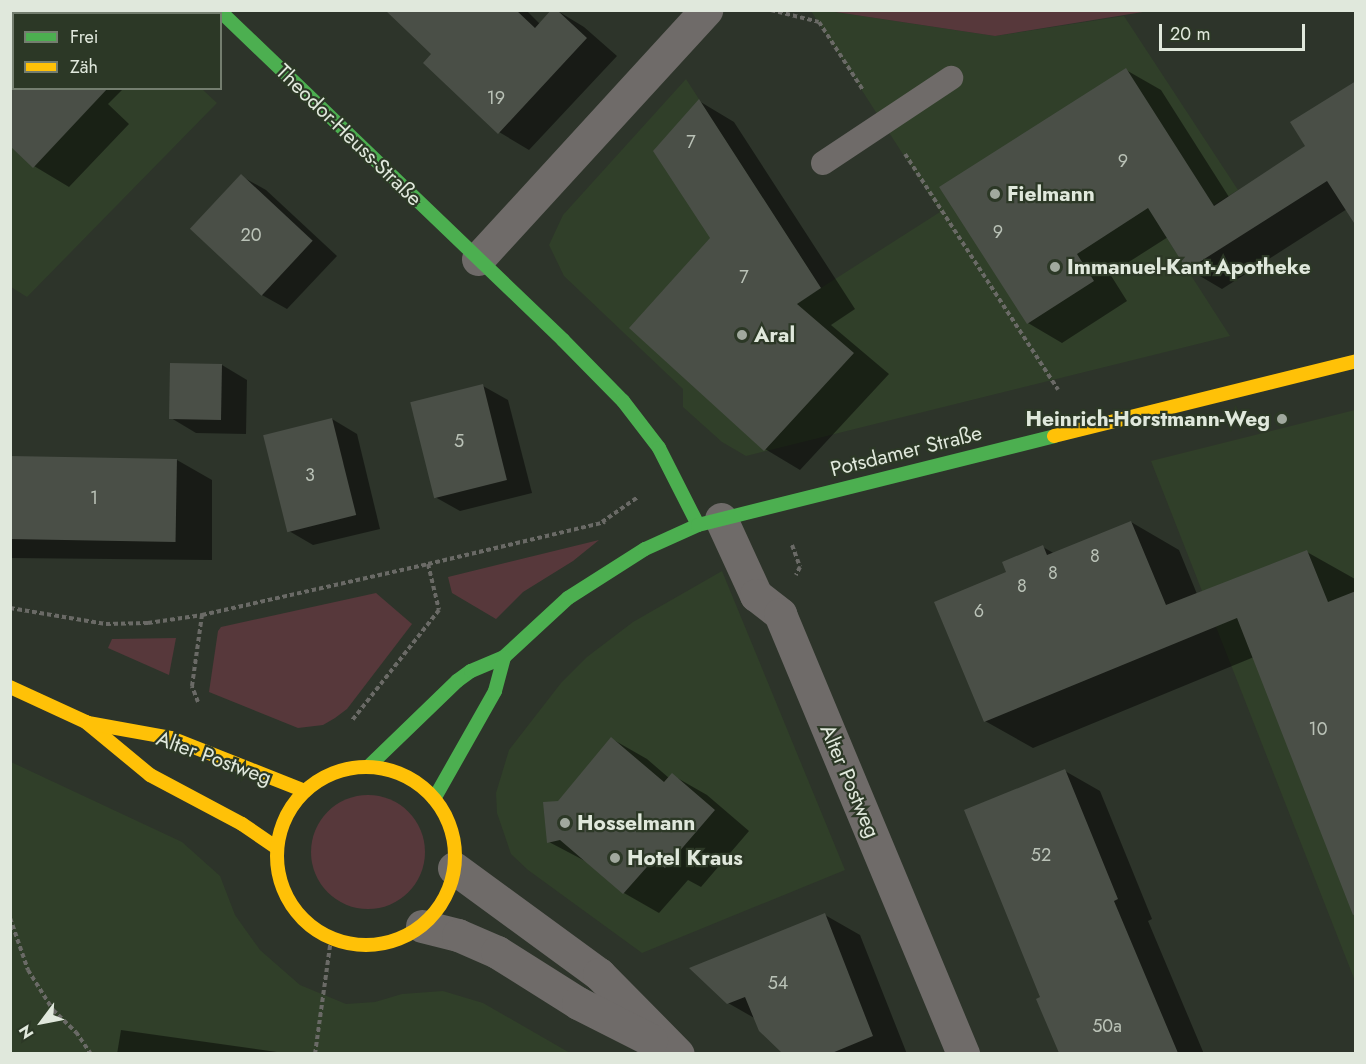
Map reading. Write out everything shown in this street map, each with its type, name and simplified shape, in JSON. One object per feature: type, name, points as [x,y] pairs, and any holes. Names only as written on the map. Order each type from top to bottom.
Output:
[{"type":"street","points":[[478,259],[706,10]]},
{"type":"street","name":"Theodor-Heuss-Straße","points":[[222,13],[563,340],[646,428],[709,522]]},
{"type":"street","name":"Potsdamer Straße","points":[[368,767],[457,681],[471,671],[504,657],[543,619],[604,573],[645,549],[709,522],[1356,361]]},
{"type":"street","name":"Alter Postweg","points":[[709,522],[756,595],[780,614],[963,1053]]},
{"type":"street","points":[[434,799],[495,691],[504,657]]},
{"type":"street","name":"Alter Postweg","points":[[10,687],[86,723],[150,775],[242,824],[277,848]]},
{"type":"street","name":"Alter Postweg","points":[[86,723],[171,738],[305,791]]},
{"type":"street","points":[[368,767],[390,770],[413,780],[434,799],[448,821],[455,846],[454,868],[448,890],[437,909],[422,926],[389,943],[361,945],[331,938],[312,927],[296,910],[283,890],[277,848],[280,831],[289,811],[305,791],[333,774],[368,767]]},
{"type":"street","points":[[454,868],[599,974],[678,1053]]},
{"type":"street","points":[[422,926],[458,935],[496,952],[578,1003],[678,1053]]},
{"type":"lane","points":[[823,163],[951,78]]},
{"type":"path","points":[[771,10],[819,22],[1058,390]]},
{"type":"path","points":[[10,608],[106,624],[148,623],[202,615],[602,522]]},
{"type":"path","points":[[349,724],[439,610],[428,564]]},
{"type":"path","points":[[202,615],[192,686],[223,759]]},
{"type":"path","points":[[10,918],[28,970],[53,1010],[76,1032],[91,1053]]},
{"type":"path","points":[[315,1053],[331,938]]},
{"type":"shaded area","points":[[1149,10],[995,36],[829,11]]},
{"type":"shaded area","points":[[11,11],[122,11],[124,12],[12,12],[12,90],[203,90],[217,103],[27,297],[11,287]]},
{"type":"shaded area","points":[[811,11],[829,11],[995,36],[1124,16],[1238,190],[1165,235],[1230,336],[746,456],[722,442],[683,407],[683,389],[564,276],[549,245],[563,215],[686,79],[821,288],[940,212]]},
{"type":"shaded area","points":[[1355,410],[1355,981],[1151,461]]},
{"type":"shaded area","points":[[599,540],[573,561],[523,592],[496,619],[452,593],[448,577]]},
{"type":"shaded area","points":[[722,571],[845,870],[642,953],[528,870],[511,854],[497,813],[496,793],[509,750],[561,683],[587,657],[633,622]]},
{"type":"shaded area","points":[[376,593],[412,624],[347,709],[335,718],[323,725],[298,728],[209,692],[218,631],[221,627]]},
{"type":"shaded area","points":[[176,638],[169,675],[108,648],[112,639]]},
{"type":"shaded area","points":[[11,762],[182,842],[220,876],[235,915],[260,950],[300,985],[346,1004],[375,1002],[402,994],[443,991],[483,1003],[570,1053],[11,1053]]},
{"type":"shaded area","points":[[368,795],[390,800],[408,812],[420,830],[425,852],[420,874],[408,892],[390,904],[368,909],[346,904],[328,892],[316,874],[311,852],[316,830],[328,812],[346,800]]},
{"type":"building","points":[[385,10],[516,10],[535,28],[551,10],[557,10],[587,38],[498,134],[423,63],[431,54]]},
{"type":"building","points":[[1126,68],[1214,206],[1305,146],[1290,122],[1356,81],[1356,226],[1327,181],[1187,270],[1148,208],[1077,254],[1094,281],[1027,324],[939,187]]},
{"type":"building","points":[[10,88],[12,90],[106,90],[33,168],[10,146]]},
{"type":"building","points":[[699,99],[821,288],[797,304],[854,353],[764,451],[629,328],[710,238],[653,151]]},
{"type":"building","points":[[241,174],[313,241],[262,296],[190,229]]},
{"type":"building","points":[[170,363],[222,364],[221,420],[169,419]]},
{"type":"building","points":[[483,384],[507,480],[434,498],[410,402]]},
{"type":"building","points":[[332,418],[356,515],[287,532],[263,435]]},
{"type":"building","points":[[10,456],[177,459],[176,542],[10,539]]},
{"type":"building","points":[[1131,521],[1166,605],[1307,550],[1328,602],[1356,591],[1356,914],[1353,915],[1237,618],[984,722],[934,602],[1006,572],[1002,562],[1043,545],[1047,555]]},
{"type":"building","points":[[611,737],[664,782],[672,773],[715,810],[665,868],[654,859],[623,894],[560,840],[547,843],[543,802],[558,801]]},
{"type":"building","points":[[1065,769],[1118,899],[1114,901],[1178,1053],[1059,1053],[1036,999],[1040,997],[964,810]]},
{"type":"building","points":[[825,913],[873,1036],[832,1053],[782,1053],[759,1031],[745,997],[727,1004],[689,968]]},
{"type":"traffic: fast","points":[[222,13],[563,340],[623,401],[659,448],[698,525]]},
{"type":"traffic: fast","points":[[368,767],[457,681],[471,671],[504,657],[568,598],[645,549],[698,525],[1054,436]]},
{"type":"traffic: fast","points":[[434,799],[495,691],[504,657]]},
{"type":"traffic: slow","points":[[1054,436],[1356,361]]},
{"type":"traffic: slow","points":[[10,687],[86,722],[150,775],[242,824],[277,848]]},
{"type":"traffic: slow","points":[[88,723],[171,738],[305,791]]},
{"type":"traffic: slow","points":[[366,767],[400,774],[429,793],[448,822],[455,856],[448,890],[429,919],[400,938],[366,945],[332,938],[303,919],[284,890],[277,856],[284,822],[303,793],[332,774],[366,767]]},
{"type":"place","name":"Fielmann","points":[[995,194]]},
{"type":"place","name":"Immanuel-Kant-Apotheke","points":[[1055,267]]},
{"type":"place","name":"Aral","points":[[742,335]]},
{"type":"place","name":"Heinrich-Horstmann-Weg","points":[[1282,419]]},
{"type":"place","name":"Hosselmann","points":[[565,823]]},
{"type":"place","name":"Hotel Kraus","points":[[615,858]]}]
